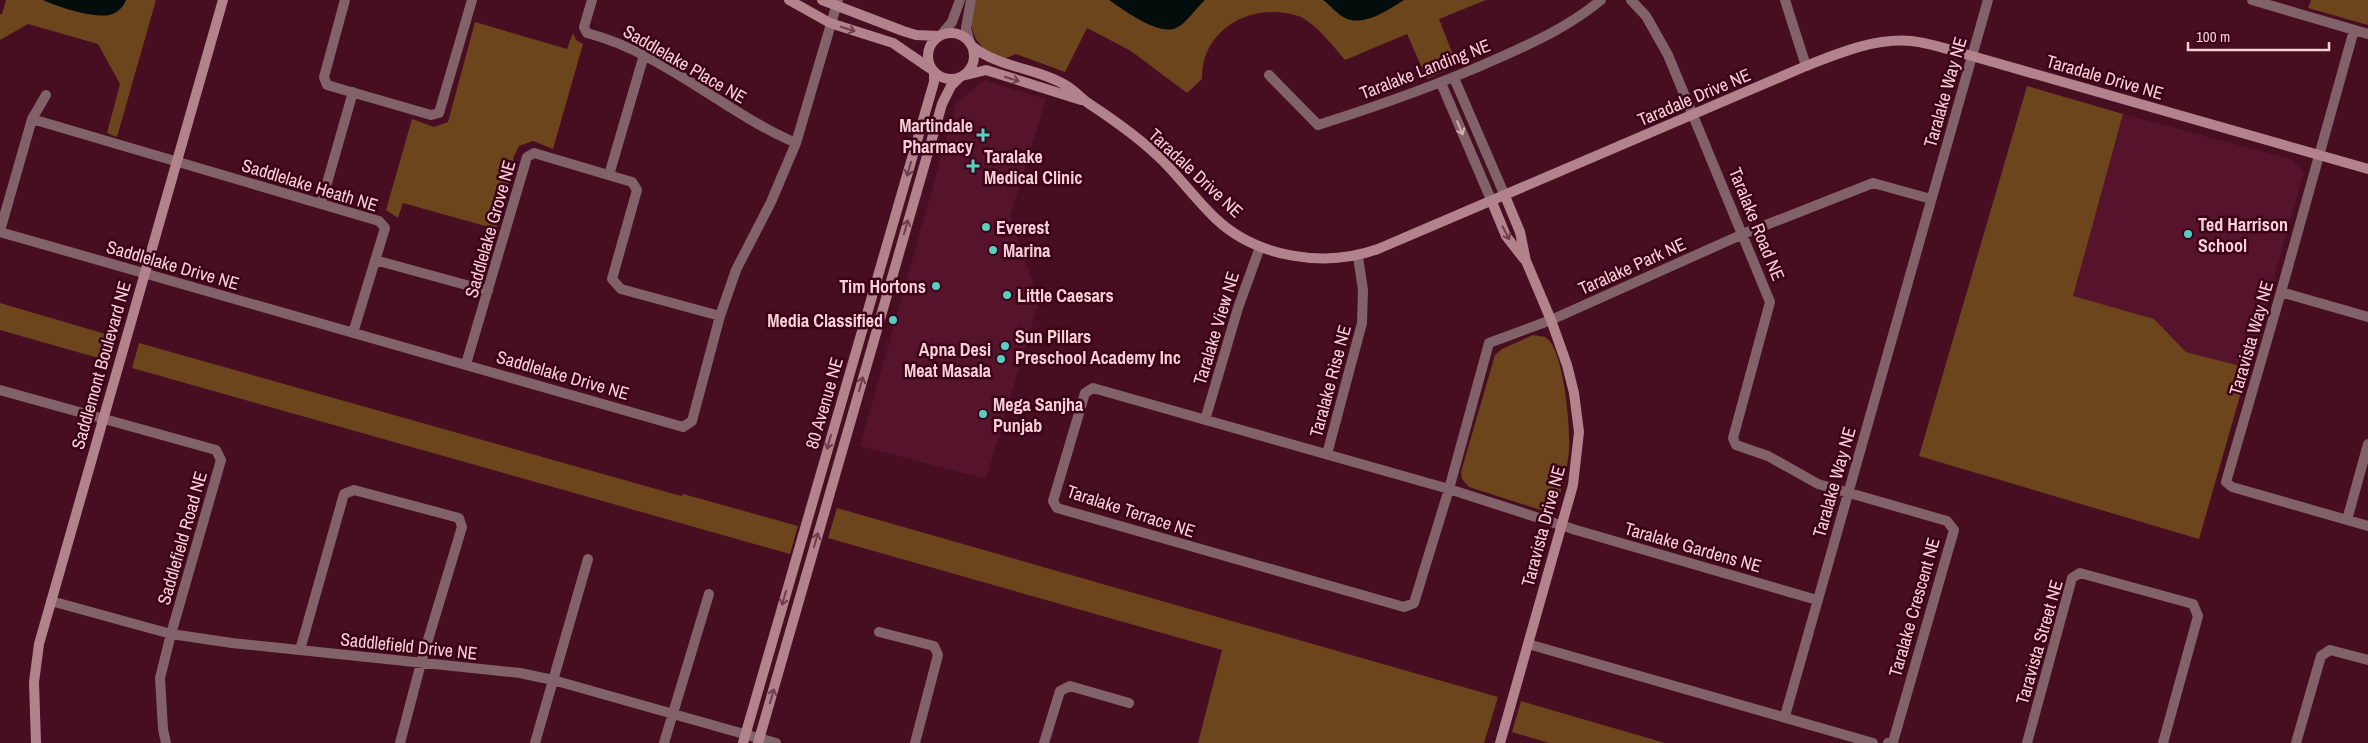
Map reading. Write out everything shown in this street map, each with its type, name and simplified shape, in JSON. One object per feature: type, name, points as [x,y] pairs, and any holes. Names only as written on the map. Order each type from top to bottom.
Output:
[{"type":"street","name":"Saddlemont Boulevard NE","points":[[36,743],[35,667],[51,601],[223,0]]},
{"type":"street","points":[[345,0],[324,77],[327,85],[431,115],[439,113],[472,0]]},
{"type":"street","name":"Saddlelake Place NE","points":[[592,0],[584,27],[588,33],[618,42],[644,55],[757,125],[796,143]]},
{"type":"street","points":[[788,0],[830,23],[893,43],[946,79],[962,77],[971,70],[974,59],[972,45],[966,28],[971,0]]},
{"type":"street","points":[[822,0],[837,3],[916,35],[941,35],[953,32],[961,35],[972,45]]},
{"type":"street","points":[[932,70],[928,55],[929,46],[952,22],[960,0]]},
{"type":"street","name":"Taralake Landing NE","points":[[1269,75],[1318,125],[1396,101],[1441,84],[1553,33],[1577,19],[1601,0]]},
{"type":"street","name":"Taralake Road NE","points":[[1631,0],[1646,16],[1658,35],[1694,114],[1770,302],[1733,438],[1736,445],[1768,456],[1818,484],[1848,492]]},
{"type":"street","points":[[1785,0],[1806,66]]},
{"type":"street","name":"Taralake Way NE","points":[[1785,716],[1988,0]]},
{"type":"street","points":[[2252,0],[2368,34]]},
{"type":"street","name":"Saddlelake Drive NE","points":[[0,232],[682,427],[692,421],[720,316],[736,270],[771,202],[796,143],[837,3]]},
{"type":"street","name":"Taravista Way NE","points":[[2354,30],[2226,482],[2232,487],[2368,526]]},
{"type":"street","name":"Taradale Drive NE","points":[[972,45],[989,58],[1044,76],[1067,86],[1087,102],[1110,116],[1163,161],[1216,219],[1246,240],[1260,247],[1311,258],[1358,256],[1492,202],[1806,66],[1862,46],[1886,42],[1911,41],[1972,56],[2368,169]]},
{"type":"street","points":[[610,175],[644,55]]},
{"type":"street","name":"80 Avenue NE","points":[[744,739],[934,82],[932,70]]},
{"type":"street","name":"Taradale Drive NE","points":[[962,77],[986,70],[1087,102]]},
{"type":"street","name":"80 Avenue NE","points":[[759,741],[942,104],[952,86],[962,77]]},
{"type":"street","points":[[1454,78],[1505,196]]},
{"type":"street","points":[[1441,84],[1492,202]]},
{"type":"street","points":[[321,204],[353,92]]},
{"type":"street","points":[[0,232],[32,119],[46,95]]},
{"type":"street","name":"Saddlelake Heath NE","points":[[32,119],[378,221],[384,228],[353,333]]},
{"type":"street","name":"Saddlelake Grove NE","points":[[466,364],[527,157],[534,153],[632,182],[637,190],[612,279],[621,289],[720,316]]},
{"type":"street","name":"Taralake Park NE","points":[[1449,489],[1489,343],[1551,320],[1743,234],[1872,183],[1931,199]]},
{"type":"street","name":"Taravista Drive NE","points":[[1500,743],[1560,525],[1573,486],[1579,432],[1574,393],[1551,320],[1526,261],[1520,232],[1505,196]]},
{"type":"street","name":"Taravista Drive NE","points":[[1492,202],[1506,236],[1526,261]]},
{"type":"street","name":"Taralake View NE","points":[[1205,420],[1240,300],[1260,247]]},
{"type":"street","name":"Taralake Rise NE","points":[[1327,454],[1362,323],[1363,290],[1358,256]]},
{"type":"street","points":[[375,260],[488,291]]},
{"type":"street","points":[[2281,292],[2368,317]]},
{"type":"street","name":"Taralake Terrace NE","points":[[1449,489],[1414,603],[1404,607],[1057,508],[1053,501],[1085,393],[1093,388],[1449,489],[1560,525]]},
{"type":"street","name":"Saddlefield Road NE","points":[[0,390],[216,450],[221,460],[160,678],[163,730],[166,743]]},
{"type":"street","points":[[2347,520],[2368,444]]},
{"type":"street","points":[[300,650],[344,494],[354,490],[459,518],[462,527],[421,663],[400,743]]},
{"type":"street","name":"Taralake Crescent NE","points":[[1848,492],[1947,521],[1954,530],[1893,742],[1888,743]]},
{"type":"street","name":"Taralake Gardens NE","points":[[1560,525],[1817,600]]},
{"type":"street","points":[[535,743],[588,559]]},
{"type":"street","name":"Taravista Street NE","points":[[2027,743],[2072,578],[2080,573],[2193,604],[2198,616],[2162,743]]},
{"type":"street","points":[[664,743],[709,594]]},
{"type":"street","name":"Saddlefield Drive NE","points":[[51,601],[171,634],[300,650],[520,673],[553,680],[672,714],[744,739],[776,743]]},
{"type":"street","points":[[880,632],[934,646],[938,655],[915,743]]},
{"type":"street","points":[[1528,644],[1717,700],[1785,716],[1873,743]]},
{"type":"street","points":[[2296,743],[2321,656],[2330,650],[2368,660]]},
{"type":"street","points":[[1044,743],[1060,691],[1065,688],[1070,686],[1130,703]]},
{"type":"shaded area","points":[[6,0],[156,0],[117,137],[107,133],[120,84],[98,44],[28,24],[0,40],[0,14],[2,14]]},
{"type":"shaded area","points":[[43,0],[126,0],[117,12],[102,16],[75,11]]},
{"type":"shaded area","points":[[976,0],[1486,0],[1439,19],[1457,65],[1427,79],[1407,34],[1345,60],[1330,42],[1308,21],[1301,17],[1283,13],[1266,12],[1234,22],[1220,32],[1210,45],[1204,61],[1202,79],[1187,93],[1131,51],[1087,28],[1065,72],[1016,54],[1006,58],[998,56],[984,49],[976,39],[971,26]]},
{"type":"shaded area","points":[[1109,0],[1205,0],[1184,23],[1169,30],[1141,21]]},
{"type":"shaded area","points":[[1323,0],[1404,0],[1376,16],[1368,19],[1352,20],[1339,14]]},
{"type":"shaded area","points":[[2311,0],[2368,0],[2368,25],[2308,8]]},
{"type":"shaded area","points":[[475,22],[567,49],[573,33],[576,40],[583,44],[553,149],[533,141],[519,146],[513,158],[514,163],[496,229],[403,203],[398,218],[386,210],[412,119],[434,127],[448,122]]},
{"type":"shaded area","points":[[984,80],[1046,99],[1010,217],[1039,301],[986,479],[860,446],[956,104]]},
{"type":"shaded area","points":[[2027,86],[2123,114],[2073,296],[2154,319],[2186,352],[2248,368],[2199,539],[1919,456]]},
{"type":"shaded area","name":"Ted Harrison School","points":[[2123,114],[2291,159],[2304,172],[2248,368],[2186,352],[2154,319],[2072,296]]},
{"type":"shaded area","points":[[0,303],[109,335],[102,359],[0,330]]},
{"type":"shaded area","points":[[1533,335],[1545,337],[1552,344],[1557,356],[1565,390],[1569,426],[1569,451],[1566,472],[1556,507],[1544,511],[1469,487],[1462,479],[1461,472],[1495,355],[1502,349]]},
{"type":"shaded area","points":[[139,343],[681,496],[683,494],[798,526],[790,554],[132,368]]},
{"type":"shaded area","points":[[837,508],[1498,697],[1484,743],[1198,743],[1222,650],[828,538]]},
{"type":"shaded area","points":[[1521,701],[1665,743],[1549,743],[1512,732]]},
{"type":"place","name":"Martindale Pharmacy","points":[[983,135]]},
{"type":"place","name":"Taralake Medical Clinic","points":[[973,166]]},
{"type":"place","name":"Everest","points":[[986,227]]},
{"type":"place","name":"Ted Harrison School","points":[[2188,234]]},
{"type":"place","name":"Marina","points":[[993,250]]},
{"type":"place","name":"Tim Hortons","points":[[936,286]]},
{"type":"place","name":"Little Caesars","points":[[1007,295]]},
{"type":"place","name":"Media Classified","points":[[893,320]]},
{"type":"place","name":"Sun Pillars Preschool Academy Inc","points":[[1005,346]]},
{"type":"place","name":"Apna Desi Meat Masala","points":[[1001,359]]},
{"type":"place","name":"Mega Sanjha Punjab","points":[[983,414]]}]
